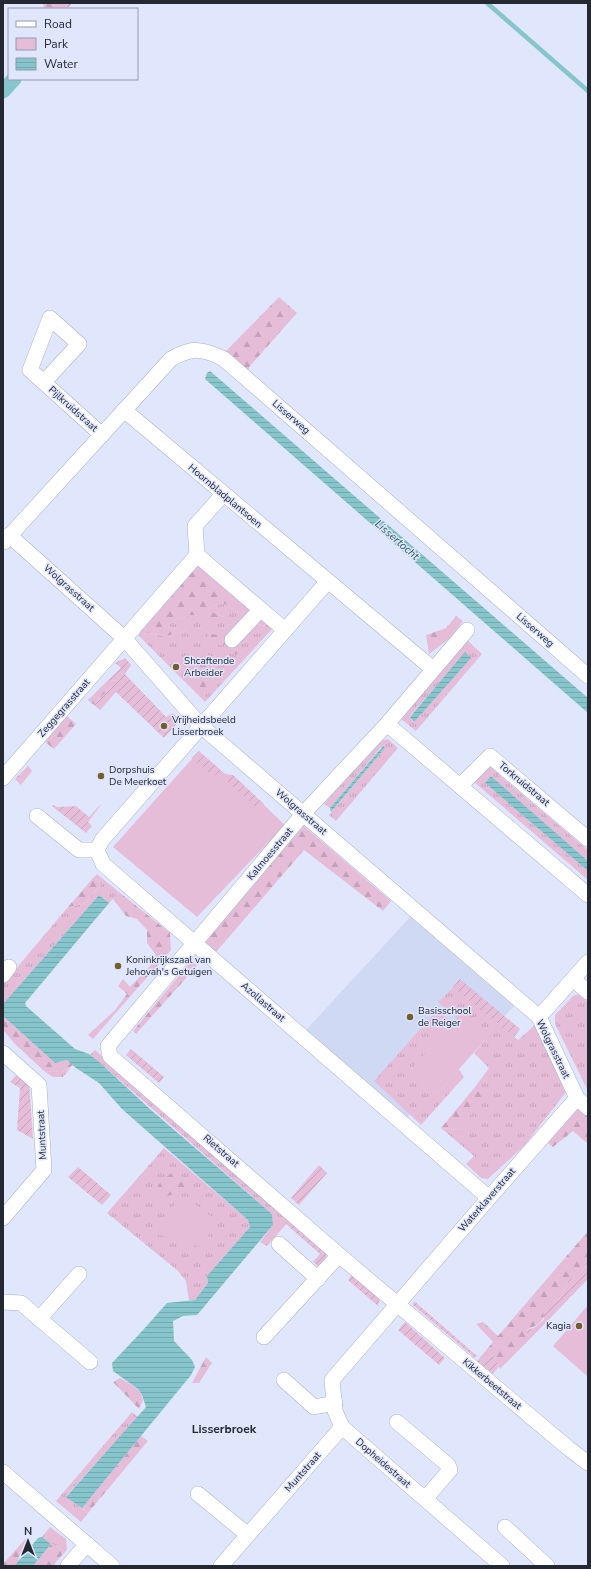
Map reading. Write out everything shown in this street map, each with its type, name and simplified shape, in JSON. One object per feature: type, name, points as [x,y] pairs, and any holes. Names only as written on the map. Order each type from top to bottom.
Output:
[{"type":"street","name":"Lisserweg","points":[[6,539],[171,359],[183,352],[198,350],[209,352],[224,359],[588,676]]},
{"type":"street","name":"Pijlkruidstraat","points":[[44,382],[102,435]]},
{"type":"street","name":"Hoornbladplantsoen","points":[[124,410],[433,669]]},
{"type":"street","name":"Hoornbladplantsoen","points":[[197,555],[195,526],[218,500]]},
{"type":"street","name":"Wolgrasstraat","points":[[6,539],[124,638],[201,726],[539,1017],[582,1103]]},
{"type":"street","points":[[124,638],[197,555],[285,630]]},
{"type":"street","points":[[37,816],[79,850],[97,850],[102,840],[328,581]]},
{"type":"street","points":[[232,640],[260,610]]},
{"type":"street","name":"Kalmoesstraat","points":[[108,1046],[303,814],[387,724],[468,630]]},
{"type":"street","name":"Zeggegrasstraat","points":[[3,778],[124,638]]},
{"type":"street","points":[[387,724],[461,785],[588,895]]},
{"type":"street","name":"Torkruidstraat","points":[[461,785],[490,756],[588,839]]},
{"type":"street","name":"Azollastraat","points":[[97,850],[102,864],[196,943],[489,1198]]},
{"type":"street","points":[[539,1017],[588,962]]},
{"type":"street","points":[[573,979],[588,992]]},
{"type":"street","name":"Rietstraat","points":[[108,1046],[110,1056],[339,1255],[398,1304]]},
{"type":"street","name":"Muntstraat","points":[[3,1053],[39,1085],[44,1170],[3,1218]]},
{"type":"street","name":"Waterklaverstraat","points":[[398,1304],[489,1198],[582,1103]]},
{"type":"street","points":[[279,1244],[318,1279]]},
{"type":"street","points":[[264,1337],[339,1255]]},
{"type":"street","points":[[39,1319],[79,1274]]},
{"type":"street","points":[[3,1302],[21,1303],[90,1362]]},
{"type":"street","points":[[342,1427],[336,1411],[332,1380],[398,1304]]},
{"type":"street","name":"Kikkerbeetstraat","points":[[398,1304],[568,1448],[588,1463]]},
{"type":"street","points":[[284,1380],[314,1407],[335,1403]]},
{"type":"street","points":[[397,1422],[448,1465],[450,1470],[425,1499]]},
{"type":"street","name":"Muntstraat","points":[[221,1566],[342,1427]]},
{"type":"street","name":"Dopheidestraat","points":[[342,1427],[502,1566]]},
{"type":"street","points":[[5,1477],[112,1566]]},
{"type":"street","points":[[198,1494],[248,1535]]},
{"type":"street","points":[[505,1527],[547,1566]]},
{"type":"street","points":[[68,1566],[87,1544]]},
{"type":"shaded area","name":"Basisschool de Reiger","points":[[412,915],[516,1004],[407,1118],[305,1031]]},
{"type":"green space","points":[[43,3],[72,3],[68,8],[44,8]]},
{"type":"green space","points":[[279,297],[297,313],[250,366],[247,372],[224,353]]},
{"type":"green space","points":[[197,562],[269,624],[262,626],[223,603],[205,609],[228,619],[189,615],[163,626],[187,631],[166,636],[148,633],[143,625]]},
{"type":"green space","points":[[223,603],[262,626],[269,624],[273,628],[205,702],[139,636],[143,625],[148,633],[165,636],[186,631],[162,626],[189,615],[226,618],[204,609]]},
{"type":"green space","points":[[456,616],[463,621],[449,639],[429,654],[426,635],[446,628]]},
{"type":"green space","points":[[203,626],[211,634],[231,637],[234,648],[244,648],[244,654],[231,654],[225,644],[218,645],[209,638]]},
{"type":"green space","points":[[467,640],[482,654],[416,731],[401,719]],"holes":[[[465,653],[414,722],[410,716]]]},
{"type":"green space","points":[[208,648],[206,696],[190,685],[186,673],[199,653]]},
{"type":"green space","points":[[125,658],[131,665],[125,674],[166,717],[173,713],[180,720],[164,738],[116,692],[100,710],[94,705],[117,680],[107,681],[121,668],[115,663]]},
{"type":"green space","points":[[117,680],[94,705],[88,700],[107,681]]},
{"type":"green space","points":[[67,716],[76,724],[54,749],[45,742]]},
{"type":"green space","points":[[388,739],[398,748],[336,821],[329,815],[385,748],[382,746],[330,808],[324,804],[380,741]]},
{"type":"green space","points":[[199,751],[225,774],[212,775],[192,758]]},
{"type":"green space","points":[[198,752],[225,774],[233,775],[285,825],[197,917],[113,847]]},
{"type":"green space","points":[[490,764],[500,770],[499,775],[588,850],[588,861],[491,776],[485,783],[588,871],[588,880],[473,781]]},
{"type":"green space","points":[[28,766],[32,771],[21,785],[15,779]]},
{"type":"green space","points":[[233,775],[264,804],[259,810],[227,781]]},
{"type":"green space","points":[[101,805],[88,822],[92,826],[86,833],[52,806],[57,807],[76,806],[89,817]]},
{"type":"green space","points":[[304,826],[391,901],[383,911],[304,850],[216,952],[204,941]]},
{"type":"green space","points":[[97,874],[119,892],[109,903],[99,895],[3,1004],[3,984],[68,907],[83,904],[101,885],[94,877]]},
{"type":"green space","points":[[94,877],[101,885],[83,904],[68,907]]},
{"type":"green space","points":[[119,892],[170,933],[171,950],[93,1039],[88,1035],[115,1010],[127,994],[118,986],[123,979],[130,987],[150,966],[156,955],[147,943],[147,930],[137,919],[126,916],[113,899]]},
{"type":"green space","points":[[192,960],[197,966],[136,1034],[133,1031]]},
{"type":"green space","points":[[460,979],[520,1029],[514,1037],[453,987]]},
{"type":"green space","points":[[454,987],[518,1040],[535,1025],[566,1092],[524,1146],[488,1179],[481,1178],[466,1164],[474,1156],[441,1128],[461,1130],[481,1095],[475,1087],[489,1068],[474,1053],[484,1041],[438,1002]]},
{"type":"green space","points":[[579,994],[588,1002],[588,1091],[555,1024],[555,1015],[573,996]]},
{"type":"green space","points":[[437,1010],[453,1022],[410,1071],[437,1094],[459,1069],[464,1077],[421,1125],[374,1081]]},
{"type":"green space","points":[[3,1016],[55,1063],[67,1060],[73,1065],[63,1072],[44,1071],[15,1044],[4,1031]]},
{"type":"green space","points":[[457,1017],[484,1041],[437,1094],[410,1071]]},
{"type":"green space","points":[[131,1049],[164,1077],[159,1083],[126,1055]]},
{"type":"green space","points":[[95,1050],[290,1220],[267,1246],[260,1242],[273,1225],[272,1214],[90,1054]]},
{"type":"green space","points":[[71,1067],[63,1077],[53,1077],[44,1071],[63,1072]]},
{"type":"green space","points":[[19,1072],[29,1081],[33,1139],[17,1130],[20,1088],[10,1082]]},
{"type":"green space","points":[[475,1087],[482,1095],[461,1130],[441,1128]]},
{"type":"green space","points":[[577,1107],[588,1116],[588,1144],[573,1131],[553,1147],[548,1143]]},
{"type":"green space","points":[[164,1148],[248,1220],[250,1227],[207,1276],[208,1283],[195,1300],[189,1300],[186,1281],[178,1271],[107,1213]]},
{"type":"green space","points":[[319,1165],[327,1173],[299,1205],[291,1198]]},
{"type":"green space","points":[[78,1167],[111,1195],[102,1205],[68,1177]]},
{"type":"green space","points":[[172,1172],[195,1188],[157,1199],[158,1185]]},
{"type":"green space","points":[[183,1196],[218,1221],[200,1247],[150,1232]]},
{"type":"green space","points":[[290,1220],[326,1252],[326,1260],[320,1268],[313,1262],[320,1254],[286,1224]]},
{"type":"green space","points":[[588,1231],[588,1258],[583,1271],[569,1280],[559,1300],[549,1304],[542,1321],[539,1324],[525,1330],[530,1339],[500,1369],[494,1356],[477,1361],[493,1342],[476,1324],[483,1322],[498,1336]]},
{"type":"green space","points":[[588,1258],[588,1279],[530,1339],[525,1330],[534,1328],[544,1320],[543,1309],[549,1304],[559,1300],[569,1280],[583,1271]]},
{"type":"green space","points":[[352,1275],[380,1298],[378,1306],[348,1280]]},
{"type":"green space","points":[[414,1301],[477,1356],[475,1358],[413,1305]]},
{"type":"green space","name":"Kagia","points":[[588,1305],[588,1377],[553,1346]]},
{"type":"green space","points":[[405,1322],[445,1358],[439,1365],[398,1330]]},
{"type":"green space","points":[[494,1356],[499,1366],[493,1374],[477,1361]]},
{"type":"green space","points":[[206,1357],[212,1363],[199,1383],[192,1383]]},
{"type":"green space","points":[[120,1378],[140,1392],[143,1400],[139,1409],[113,1382]]},
{"type":"green space","points":[[132,1412],[138,1417],[66,1496],[88,1513],[81,1522],[56,1501]]},
{"type":"green space","points":[[141,1436],[148,1441],[88,1513],[82,1508]]},
{"type":"green space","points":[[50,1527],[66,1539],[67,1550],[63,1554],[61,1548],[51,1544],[42,1537]]},
{"type":"green space","points":[[28,1536],[32,1545],[14,1566],[3,1566],[3,1564]]},
{"type":"green space","points":[[51,1544],[61,1548],[63,1554],[53,1566],[33,1566]]},
{"type":"water","name":"Lissertocht","points":[[210,371],[588,698],[588,713],[205,379],[207,373]]},
{"type":"water","points":[[465,652],[471,658],[414,722],[410,717]]},
{"type":"water","points":[[383,746],[385,748],[331,812],[330,808]]},
{"type":"water","points":[[491,776],[588,861],[588,871],[485,783]]},
{"type":"water","points":[[99,895],[109,903],[25,1003],[26,1006],[75,1049],[89,1054],[97,1060],[151,1110],[272,1214],[273,1225],[197,1315],[183,1316],[173,1321],[174,1341],[192,1360],[195,1367],[191,1375],[82,1508],[66,1497],[146,1407],[142,1395],[138,1389],[113,1371],[112,1363],[167,1303],[195,1300],[208,1283],[207,1276],[250,1227],[248,1220],[122,1109],[99,1083],[76,1068],[67,1060],[55,1063],[3,1016],[3,1004]]},
{"type":"water","points":[[42,1537],[51,1544],[33,1566],[14,1566],[38,1538]]},
{"type":"waterway","points":[[487,3],[588,91]]},
{"type":"waterway","points":[[3,91],[13,80]]},
{"type":"place","name":"Shcaftende Arbeider","points":[[176,667]]},
{"type":"place","name":"Vrijheidsbeeld Lisserbroek","points":[[164,726]]},
{"type":"place","name":"Dorpshuis De Meerkoet","points":[[101,776]]},
{"type":"place","name":"Koninkrijkszaal van Jehovah's Getuigen","points":[[118,966]]},
{"type":"place","name":"Basisschool de Reiger","points":[[410,1017]]},
{"type":"place","name":"Kagia","points":[[579,1326]]},
{"type":"district","name":"Lisserbroek","points":[[224,1429]]}]
